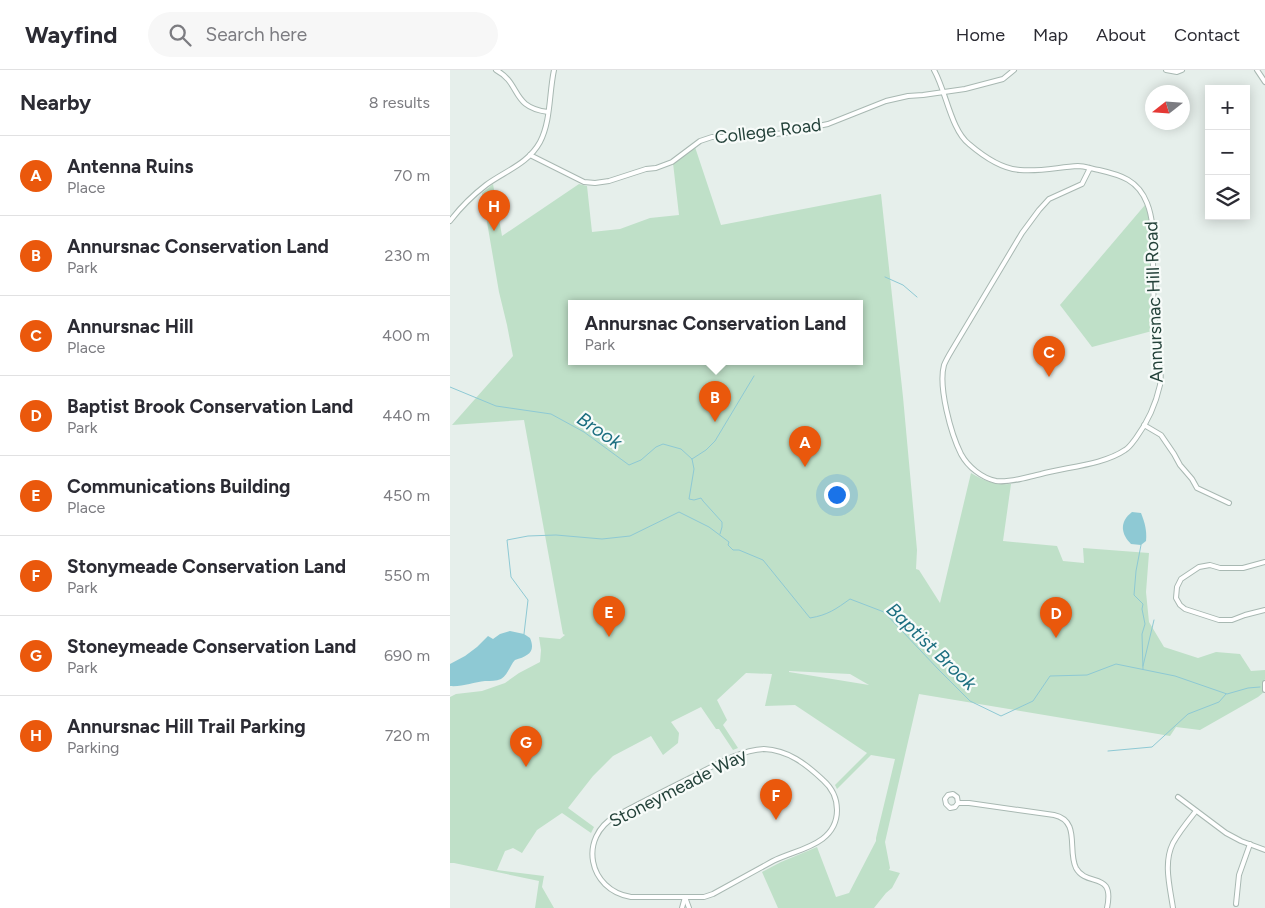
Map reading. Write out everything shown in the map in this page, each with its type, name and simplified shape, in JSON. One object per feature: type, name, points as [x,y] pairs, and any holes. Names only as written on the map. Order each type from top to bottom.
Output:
[{"type":"street","points":[[496,70],[510,81],[524,104],[534,109],[548,112]]},
{"type":"street","points":[[450,221],[484,186],[520,164],[540,142],[548,112],[550,87],[554,70]]},
{"type":"street","name":"Annursnac Hill Road","points":[[934,70],[940,80],[958,132],[968,144],[990,160],[1008,168],[1019,170],[1079,166],[1090,168],[1116,174],[1133,182],[1141,190],[1152,216],[1154,310],[1160,384],[1151,411],[1137,437],[1126,450],[1112,457],[1023,478],[999,482],[987,479],[965,460],[954,435],[947,407],[943,377],[944,367],[952,350],[1022,234],[1039,210],[1049,199],[1082,184],[1090,168]]},
{"type":"street","name":"College Road","points":[[530,155],[584,182],[609,181],[672,162],[700,141],[712,137],[743,137],[785,133],[828,124],[886,102],[965,88],[1003,78],[1014,70]]},
{"type":"street","points":[[1166,70],[1177,72],[1182,70]]},
{"type":"street","points":[[1257,70],[1265,82]]},
{"type":"street","points":[[1144,425],[1160,435],[1197,488],[1230,503]]},
{"type":"street","points":[[1265,562],[1243,568],[1220,568],[1210,565],[1199,567],[1181,579],[1177,587],[1176,598],[1185,609],[1219,620],[1232,620],[1265,610]]},
{"type":"street","points":[[1265,683],[1265,690]]},
{"type":"street","name":"Stoneymeade Way","points":[[752,750],[776,750],[793,756],[830,786],[836,799],[837,814],[832,828],[823,839],[776,860],[713,894],[704,897],[684,897],[631,897],[617,893],[605,885],[594,869],[592,855],[594,840],[604,824],[693,777],[752,750]]},
{"type":"street","points":[[1178,797],[1226,832],[1265,850]]},
{"type":"street","points":[[958,802],[1054,815],[1062,818],[1070,830],[1075,865],[1081,874],[1106,886],[1109,894],[1107,908]]},
{"type":"street","points":[[1173,908],[1168,874],[1169,854],[1176,839],[1196,811]]},
{"type":"street","points":[[1236,904],[1239,875],[1250,844]]},
{"type":"street","points":[[682,908],[684,897]]},
{"type":"street","points":[[684,897],[689,908]]},
{"type":"green space","points":[[695,147],[721,225],[881,194],[903,397],[917,550],[916,569],[919,570],[940,603],[971,473],[990,482],[1011,484],[1003,541],[1057,546],[1063,561],[1084,563],[1083,548],[1149,553],[1146,592],[1149,622],[1164,647],[1198,658],[1216,652],[1240,654],[1251,671],[1265,670],[1265,679],[1262,687],[1264,692],[1200,730],[1176,727],[1170,736],[919,694],[885,842],[889,870],[900,873],[892,888],[874,908],[778,908],[762,872],[817,847],[836,897],[849,893],[876,841],[895,759],[871,755],[837,789],[835,785],[867,753],[795,705],[765,706],[772,674],[746,673],[717,700],[727,720],[723,725],[738,748],[733,750],[701,707],[671,722],[679,733],[678,743],[663,755],[651,736],[613,756],[593,776],[568,808],[594,827],[591,833],[562,813],[537,830],[522,853],[513,848],[505,851],[497,870],[544,876],[542,887],[554,908],[535,908],[539,881],[450,863],[450,697],[456,694],[482,691],[505,683],[540,662],[539,637],[560,639],[565,635],[563,634],[524,420],[452,425],[513,356],[499,292],[482,193],[493,184],[502,236],[579,184],[587,186],[592,232],[620,229],[650,218],[679,215],[673,163]],"holes":[[[789,671],[850,674],[869,685]]]},
{"type":"green space","points":[[1145,205],[1151,226],[1150,308],[1152,331],[1092,347],[1060,305]]},
{"type":"water","points":[[1132,512],[1141,513],[1145,524],[1146,541],[1141,545],[1131,544],[1123,532],[1123,524]]},
{"type":"water","points":[[510,631],[524,634],[530,638],[532,647],[530,653],[515,660],[501,679],[450,686],[450,664],[465,656],[488,636],[493,639],[500,634]]},
{"type":"waterway","points":[[885,277],[903,285],[917,297]]},
{"type":"waterway","points":[[692,459],[706,450],[715,441],[754,376]]},
{"type":"waterway","name":"Brook","points":[[450,387],[496,406],[551,414],[584,432],[629,465],[641,460],[656,447],[663,444],[681,449],[692,459],[694,469],[689,499],[701,498],[722,522],[720,534]]},
{"type":"waterway","name":"Baptist Brook","points":[[524,634],[528,600],[511,577],[507,540],[528,536],[556,535],[602,539],[630,536],[679,512],[709,527],[729,542],[728,545],[733,550],[739,550],[763,560],[810,618],[832,611],[850,599],[884,612],[970,701],[1001,716],[1033,701],[1050,676],[1087,675],[1116,664],[1175,676],[1227,694],[1248,688],[1260,687]]},
{"type":"waterway","points":[[1141,545],[1134,595],[1143,604],[1145,624],[1142,634],[1143,669]]},
{"type":"waterway","points":[[1143,666],[1154,620]]},
{"type":"waterway","points":[[1108,751],[1152,747],[1188,714],[1219,702],[1226,694]]},
{"type":"place","name":"Annursnac Hill Trail Parking","points":[[494,231]]},
{"type":"place","name":"Annursnac Hill","points":[[1049,377]]},
{"type":"place","name":"Annursnac Conservation Land","points":[[715,422]]},
{"type":"place","name":"Antenna Ruins","points":[[805,467]]},
{"type":"place","name":"Communications Building","points":[[609,637]]},
{"type":"place","name":"Baptist Brook Conservation Land","points":[[1056,638]]},
{"type":"place","name":"Stoneymeade Conservation Land","points":[[526,767]]},
{"type":"place","name":"Stonymeade Conservation Land","points":[[776,820]]}]
